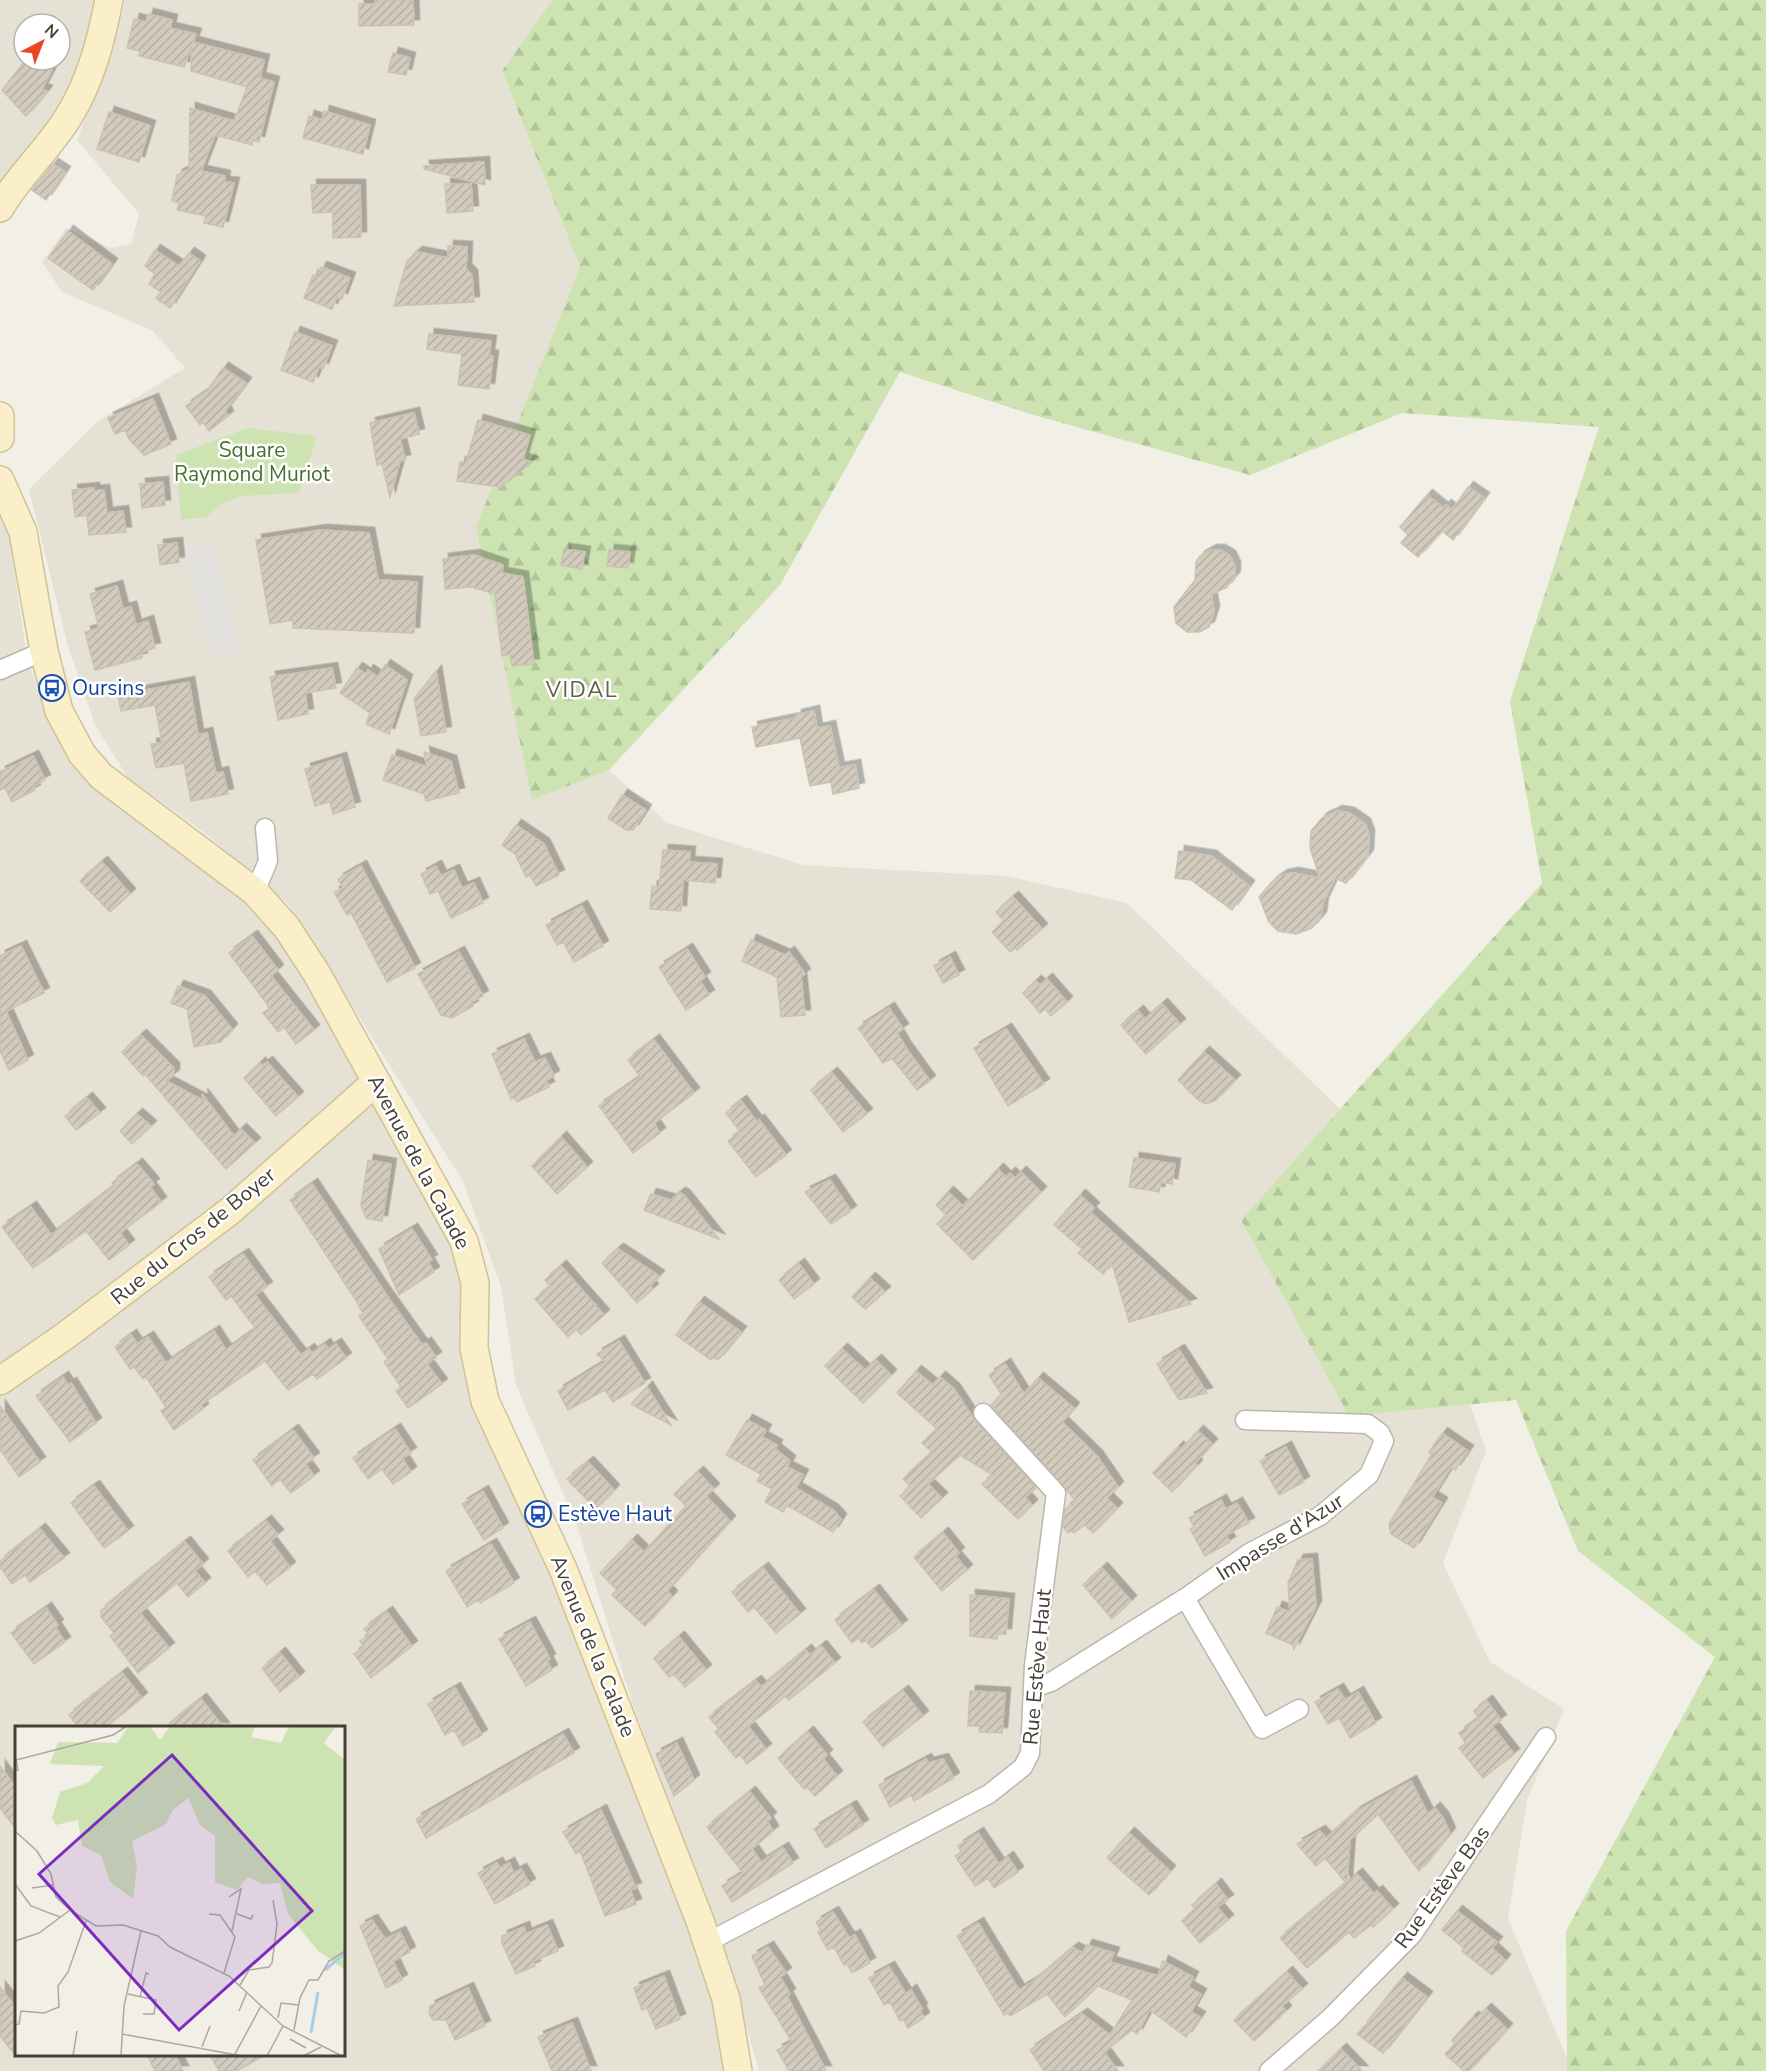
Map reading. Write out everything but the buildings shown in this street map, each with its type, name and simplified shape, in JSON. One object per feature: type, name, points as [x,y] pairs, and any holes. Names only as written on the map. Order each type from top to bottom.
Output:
[{"type":"street","points":[[0,208],[69,117],[88,80],[101,40],[109,0]]},
{"type":"street","points":[[0,416],[0,438]]},
{"type":"street","name":"Avenue de la Calade","points":[[0,480],[23,532],[44,651],[59,711],[68,732],[88,762],[101,776],[255,892],[287,928],[378,1084],[464,1241],[475,1283],[474,1348],[485,1401],[563,1569],[708,1942],[726,1999],[738,2071]]},
{"type":"street","points":[[0,670],[44,651]]},
{"type":"street","points":[[255,892],[268,861],[265,828]]},
{"type":"street","name":"Rue du Cros de Boyer","points":[[0,1381],[65,1336],[212,1225],[369,1088],[378,1084]]},
{"type":"street","name":"Rue Estève Haut","points":[[708,1942],[989,1794],[1023,1767],[1030,1753],[1033,1688],[1056,1493],[983,1413]]},
{"type":"street","name":"Impasse d'Azur","points":[[1033,1688],[1052,1682],[1185,1598],[1249,1553],[1320,1516],[1351,1493],[1369,1475],[1384,1441],[1380,1433],[1368,1424],[1245,1420]]},
{"type":"street","points":[[1185,1598],[1262,1729],[1299,1709]]},
{"type":"street","name":"Rue Estève Bas","points":[[1269,2071],[1330,2018],[1412,1935],[1546,1737]]},
{"type":"shaded area","points":[[0,0],[98,0],[71,87],[46,131],[0,187]]},
{"type":"shaded area","points":[[125,0],[552,0],[502,71],[580,267],[532,799],[609,770],[667,823],[803,865],[1005,876],[1127,903],[1340,1109],[1241,1220],[1349,1416],[1470,1404],[1486,1451],[1443,1563],[1490,1662],[1564,1709],[1527,1801],[1508,1919],[1567,2058],[1567,2071],[759,2071],[720,1936],[633,1705],[577,1526],[516,1385],[501,1287],[463,1181],[286,902],[202,831],[128,778],[95,725],[67,643],[29,489],[98,421],[185,368],[153,331],[62,292],[42,262],[66,228],[110,248],[131,244],[139,214],[77,140],[117,34]]},
{"type":"shaded area","points":[[0,517],[9,537],[27,657],[43,707],[70,760],[207,870],[276,930],[305,977],[452,1243],[462,1286],[461,1351],[554,1571],[692,1926],[714,2006],[725,2071],[0,2071]]},
{"type":"shaded area","points":[[212,545],[239,651],[213,657],[184,550]]},
{"type":"green space","points":[[552,0],[1766,0],[1766,2071],[1567,2071],[1566,1931],[1715,1657],[1578,1551],[1516,1400],[1349,1416],[1241,1220],[1542,883],[1510,701],[1599,427],[1402,413],[1250,475],[1037,416],[900,372],[780,585],[609,770],[532,800],[476,527],[580,267],[502,71]]},
{"type":"green space","name":"Square Raymond Muriot","points":[[248,428],[317,436],[299,493],[242,496],[221,504],[206,517],[181,520],[176,455]]},
{"type":"place","name":"Oursins","points":[[52,688]]},
{"type":"place","name":"Estève Haut","points":[[538,1514]]},
{"type":"district","name":"VIDAL","points":[[582,690]]}]
